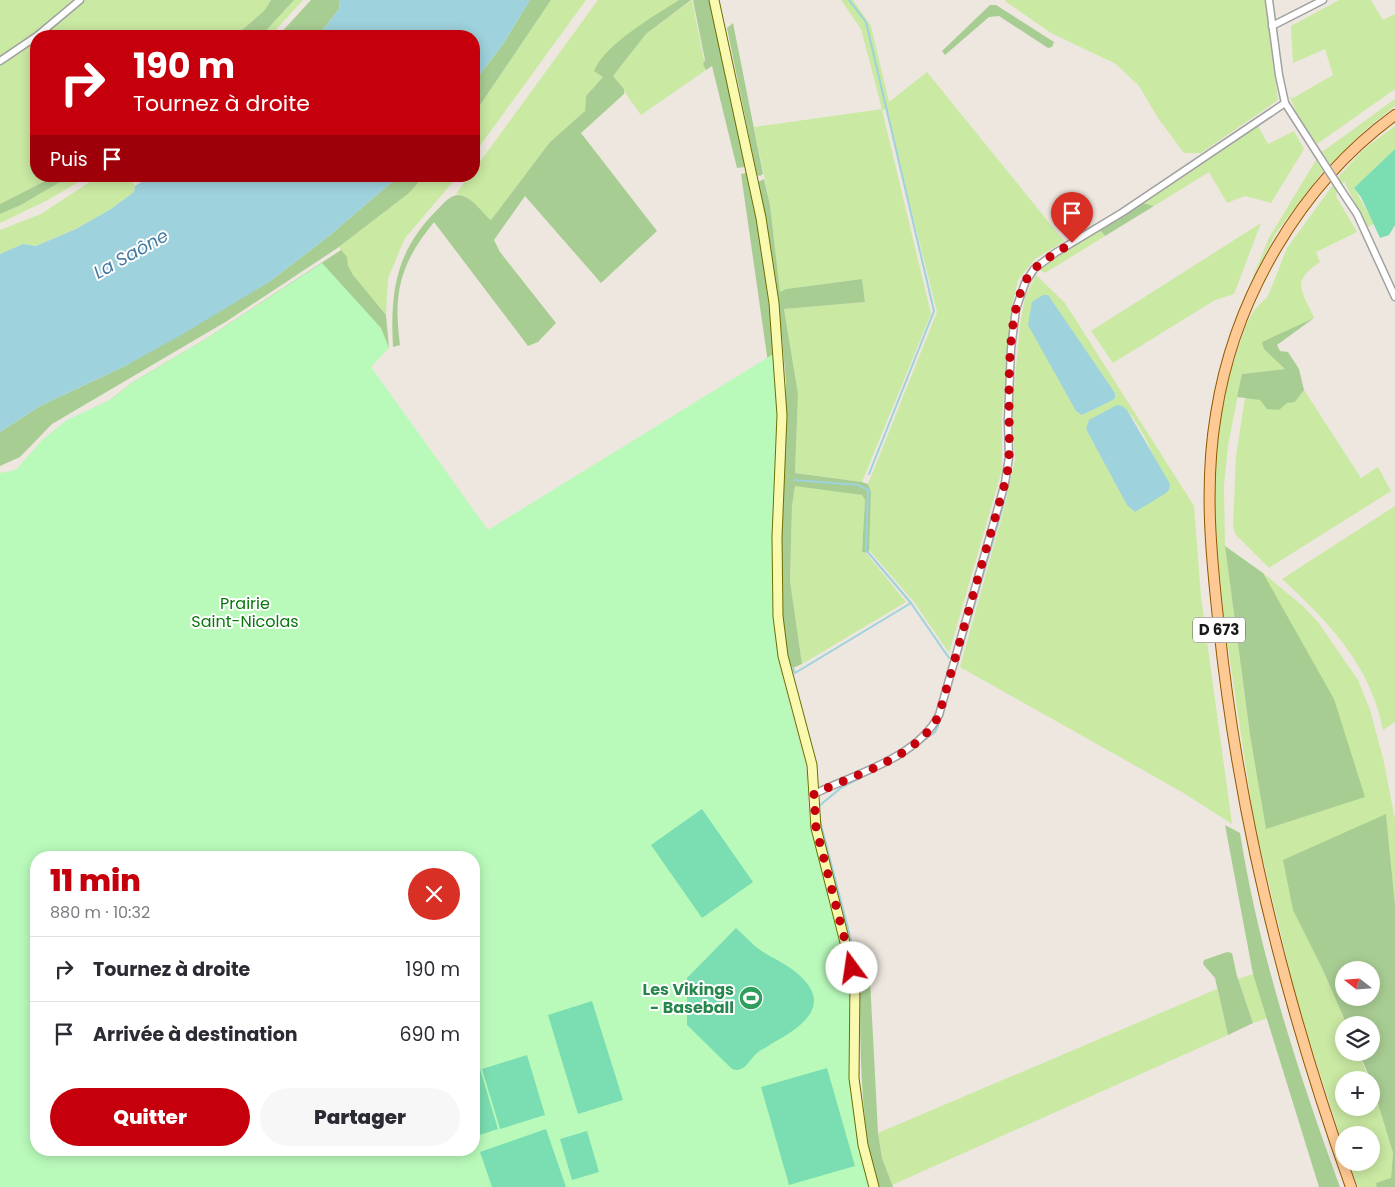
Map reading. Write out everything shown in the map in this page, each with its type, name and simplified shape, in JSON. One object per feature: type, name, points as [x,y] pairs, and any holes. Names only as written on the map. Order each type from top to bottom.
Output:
[{"type":"main road","name":"D 673","points":[[1351,1187],[1322,1103],[1281,964],[1244,802],[1224,680],[1213,572],[1209,505],[1210,465],[1216,415],[1229,356],[1240,322],[1263,272],[1287,231],[1313,195],[1351,152],[1395,115]]},
{"type":"street","points":[[44,30],[80,0]]},
{"type":"street","points":[[714,0],[761,218],[774,303],[782,415],[777,537],[778,616],[783,656],[807,742],[814,794],[816,828],[855,982],[854,1078],[863,1145],[874,1187]]},
{"type":"street","points":[[1269,0],[1279,75],[1285,103],[1356,214],[1395,297]]},
{"type":"street","points":[[1272,26],[1323,0]]},
{"type":"street","points":[[0,61],[30,41]]},
{"type":"street","points":[[814,794],[884,763],[926,735],[939,715],[1005,483],[1009,457],[1008,420],[1012,349],[1016,309],[1025,283],[1034,270],[1055,253],[1122,212],[1285,103]]},
{"type":"green space","points":[[0,0],[75,0],[40,30],[30,30],[30,37],[0,57]]},
{"type":"green space","points":[[85,0],[271,0],[264,11],[242,30],[49,30]]},
{"type":"green space","points":[[271,0],[294,0],[266,30],[242,30],[264,11]]},
{"type":"green space","points":[[294,0],[303,0],[276,30],[266,30]]},
{"type":"green space","points":[[311,0],[340,0],[339,9],[323,30],[284,30]]},
{"type":"green space","points":[[530,0],[551,0],[480,105],[480,74],[503,44]]},
{"type":"green space","points":[[551,0],[586,0],[480,146],[480,105]]},
{"type":"green space","points":[[598,0],[679,0],[610,49],[603,77],[586,96],[585,111],[550,142],[491,220],[465,196],[456,194],[465,182],[480,182],[480,162]]},
{"type":"green space","points":[[679,0],[691,0],[646,34],[613,76],[624,89],[624,94],[581,133],[657,231],[601,283],[525,196],[494,240],[500,252],[556,323],[538,342],[528,346],[434,222],[422,237],[406,265],[399,294],[398,326],[400,345],[393,347],[393,308],[398,273],[412,241],[423,225],[447,200],[452,196],[458,195],[472,201],[491,220],[550,142],[585,111],[586,96],[603,77],[594,71],[608,51],[631,31]]},
{"type":"green space","points":[[692,0],[706,70],[641,115],[613,76],[646,34]]},
{"type":"green space","points":[[693,0],[710,0],[745,167],[737,168],[712,66],[706,70],[703,64],[705,60]]},
{"type":"green space","points":[[841,0],[853,0],[871,26],[889,102],[927,72],[1064,241],[1035,259],[1018,280],[1012,306],[1002,416],[1002,470],[949,653],[914,602],[869,550],[871,492],[868,484],[937,312],[886,109],[882,110],[931,314],[862,482],[795,473],[798,394],[784,309],[865,302],[862,279],[786,289],[780,293],[770,205],[754,127],[882,109],[861,29]]},
{"type":"green space","points":[[1006,0],[1266,0],[1278,100],[1201,153],[1184,153],[1158,118],[1139,86],[1116,64],[1051,33]]},
{"type":"green space","points":[[1339,0],[1371,0],[1383,20],[1395,14],[1395,89],[1317,144],[1300,121],[1290,97],[1293,98],[1333,75],[1325,49],[1293,63],[1291,26]]},
{"type":"green space","points":[[990,5],[996,5],[1054,42],[1052,47],[1048,48],[999,16],[989,17],[945,55],[942,51]]},
{"type":"green space","points":[[733,23],[763,174],[760,176],[757,175],[727,28]]},
{"type":"green space","points":[[30,44],[30,182],[43,182],[0,204],[0,66]]},
{"type":"green space","points":[[1395,99],[1395,106],[1365,130],[1330,165],[1322,152]]},
{"type":"green space","points":[[1258,126],[1268,144],[1294,131],[1304,149],[1271,203],[1245,196],[1227,203],[1209,172],[1154,206],[1143,203]]},
{"type":"green space","points":[[1395,126],[1395,149],[1354,188],[1374,224],[1367,227],[1344,181],[1336,193],[1337,198],[1357,232],[1316,252],[1320,262],[1305,275],[1301,287],[1314,318],[1263,342],[1285,369],[1242,374],[1228,446],[1224,485],[1225,546],[1250,735],[1266,828],[1263,573],[1304,607],[1318,622],[1358,680],[1370,710],[1383,758],[1395,819],[1395,905],[1386,815],[1322,968],[1335,998],[1335,1006],[1339,1006],[1343,1016],[1335,1016],[1335,1061],[1362,1061],[1366,1071],[1335,1071],[1335,1116],[1380,1116],[1380,1108],[1393,1153],[1391,1179],[1377,1183],[1377,1187],[1358,1187],[1352,1171],[1380,1171],[1380,1126],[1337,1126],[1298,1005],[1254,822],[1225,627],[1217,552],[1214,479],[1221,414],[1229,376],[1246,325],[1255,309],[1268,296],[1287,248],[1341,174],[1365,148]]},
{"type":"green space","points":[[1395,149],[1395,225],[1389,235],[1380,238],[1361,197],[1354,188]]},
{"type":"green space","points":[[1316,160],[1323,171],[1276,233],[1250,284],[1269,238]]},
{"type":"green space","points":[[746,173],[760,238],[778,376],[774,615],[780,668],[806,767],[809,821],[821,862],[831,933],[766,634],[769,370],[741,174]]},
{"type":"green space","points":[[764,179],[770,205],[780,292],[786,289],[862,279],[865,302],[784,309],[798,394],[795,473],[862,482],[868,484],[871,492],[869,553],[862,552],[865,500],[862,495],[795,486],[792,506],[790,581],[802,664],[793,668],[789,663],[782,616],[780,545],[786,382],[779,306],[758,182]]},
{"type":"green space","points":[[43,182],[60,182],[21,205],[0,214],[0,204]]},
{"type":"green space","points":[[60,182],[79,182],[46,201],[0,223],[0,214],[21,205]]},
{"type":"green space","points":[[90,182],[132,182],[135,186],[134,192],[111,209],[76,229],[36,246],[23,244],[0,254],[0,230],[41,214]]},
{"type":"green space","points":[[392,182],[419,182],[409,193],[336,249],[227,321],[52,424],[20,457],[0,466],[0,432],[40,406],[125,366],[269,282],[329,236]]},
{"type":"green space","points":[[419,182],[453,182],[405,238],[388,278],[386,315],[352,275],[338,246],[409,193]]},
{"type":"green space","points":[[1143,203],[1154,206],[1105,236],[1100,230]]},
{"type":"green space","points":[[1261,223],[1234,294],[1215,300],[1113,363],[1091,331]]},
{"type":"green space","points":[[1100,230],[1105,236],[1045,273],[1040,270],[1057,256]]},
{"type":"green space","points":[[341,250],[347,257],[348,266],[353,275],[386,315],[389,348],[373,332],[143,385],[67,420],[110,400],[133,382],[209,337]]},
{"type":"green space","name":"Prairie Saint-Nicolas","points":[[322,263],[381,328],[389,348],[371,367],[488,530],[775,353],[779,417],[774,615],[780,668],[806,767],[809,821],[842,946],[851,992],[857,1131],[868,1187],[0,1187],[0,473],[16,470],[42,440],[67,420],[110,400],[133,382],[209,337]]},
{"type":"green space","points":[[1036,275],[1065,303],[1194,506],[1201,597],[1232,824],[1182,792],[960,667],[1004,509],[1015,459],[1012,411],[1020,324],[1025,297]],"holes":[[[1048,296],[1115,393],[1115,398],[1111,401],[1082,415]],[[1122,406],[1137,423],[1169,490],[1135,512],[1127,504],[1086,429]]]},
{"type":"green space","points":[[1314,318],[1277,345],[1280,351],[1288,352],[1299,369],[1304,390],[1295,402],[1287,403],[1279,410],[1267,409],[1260,400],[1237,397],[1242,374],[1285,369],[1264,349],[1262,342]]},
{"type":"green space","points":[[1304,390],[1361,478],[1378,467],[1391,491],[1269,568],[1236,535],[1233,527],[1236,456],[1245,398],[1295,402]]},
{"type":"green space","points":[[795,485],[862,495],[865,500],[862,552],[866,553],[906,602],[802,664],[790,581],[792,506]]},
{"type":"green space","points":[[1395,506],[1395,722],[1383,730],[1369,685],[1346,647],[1316,612],[1282,579]]},
{"type":"green space","points":[[1225,546],[1263,573],[1334,699],[1365,797],[1266,829],[1250,735]]},
{"type":"green space","points":[[702,809],[753,882],[702,918],[651,845]]},
{"type":"green space","points":[[1386,814],[1395,905],[1395,1187],[1377,1187],[1376,1183],[1391,1178],[1393,1153],[1380,1110],[1380,1071],[1367,1071],[1363,1061],[1380,1061],[1380,1016],[1343,1016],[1339,1006],[1380,1006],[1380,961],[1335,961],[1335,998],[1293,910],[1283,860]]},
{"type":"green space","points":[[1225,825],[1240,833],[1258,923],[1281,1012],[1309,1100],[1340,1187],[1319,1187],[1253,974]]},
{"type":"green space","name":"Les Vikings - Baseball","points":[[736,928],[756,947],[798,974],[809,986],[813,996],[813,1006],[809,1015],[802,1023],[793,1031],[758,1052],[740,1070],[732,1069],[687,1025],[687,978]]},
{"type":"green space","points":[[1227,952],[1232,953],[1237,976],[1253,1023],[1228,1035],[1215,978],[1203,964],[1204,960]]},
{"type":"green space","points":[[1253,974],[1268,1018],[1253,1023],[1238,979]]},
{"type":"green space","points":[[870,979],[878,1133],[882,1158],[893,1187],[877,1187],[871,1162],[864,1111],[860,981]]},
{"type":"green space","points":[[1217,989],[1228,1035],[892,1185],[882,1158],[878,1133]]},
{"type":"green space","points":[[592,1001],[623,1100],[578,1114],[548,1015]]},
{"type":"green space","points":[[527,1055],[545,1115],[500,1129],[482,1069]]},
{"type":"green space","points":[[827,1068],[855,1166],[789,1185],[761,1087]]},
{"type":"green space","points":[[480,1069],[498,1129],[480,1135]]},
{"type":"green space","points":[[546,1129],[566,1187],[492,1187],[480,1152]]},
{"type":"green space","points":[[587,1131],[599,1172],[572,1180],[560,1139]]},
{"type":"water","points":[[340,0],[530,0],[503,44],[480,74],[480,30],[323,30],[339,9]]},
{"type":"water","name":"La Saône","points":[[141,182],[392,182],[329,236],[269,282],[183,334],[125,366],[40,406],[0,432],[0,254],[23,244],[36,246],[76,229],[111,209],[134,192],[135,186]]},
{"type":"water","points":[[1043,295],[1048,295],[1115,393],[1115,398],[1111,401],[1082,415],[1076,411],[1028,325],[1032,302]]},
{"type":"water","points":[[1117,405],[1127,410],[1170,484],[1169,490],[1166,493],[1135,512],[1127,505],[1086,429],[1089,420]]},
{"type":"waterway","points":[[849,0],[866,22],[934,311],[869,474]]},
{"type":"waterway","points":[[957,665],[1003,506],[1011,468]]},
{"type":"waterway","points":[[794,480],[858,485],[868,490],[866,550],[911,603],[949,658]]},
{"type":"waterway","points":[[793,668],[795,673],[911,603]]},
{"type":"waterway","points":[[918,745],[935,732],[955,671]]},
{"type":"waterway","points":[[819,806],[842,787],[900,758]]},
{"type":"waterway","points":[[820,821],[850,936],[858,976]]},
{"type":"place","name":"Les Vikings - Baseball","points":[[751,998]]},
{"type":"route","points":[[852,968],[816,828],[814,794],[884,763],[926,735],[935,724],[1005,483],[1009,457],[1008,420],[1016,309],[1025,283],[1034,270],[1055,253],[1072,243]]}]
